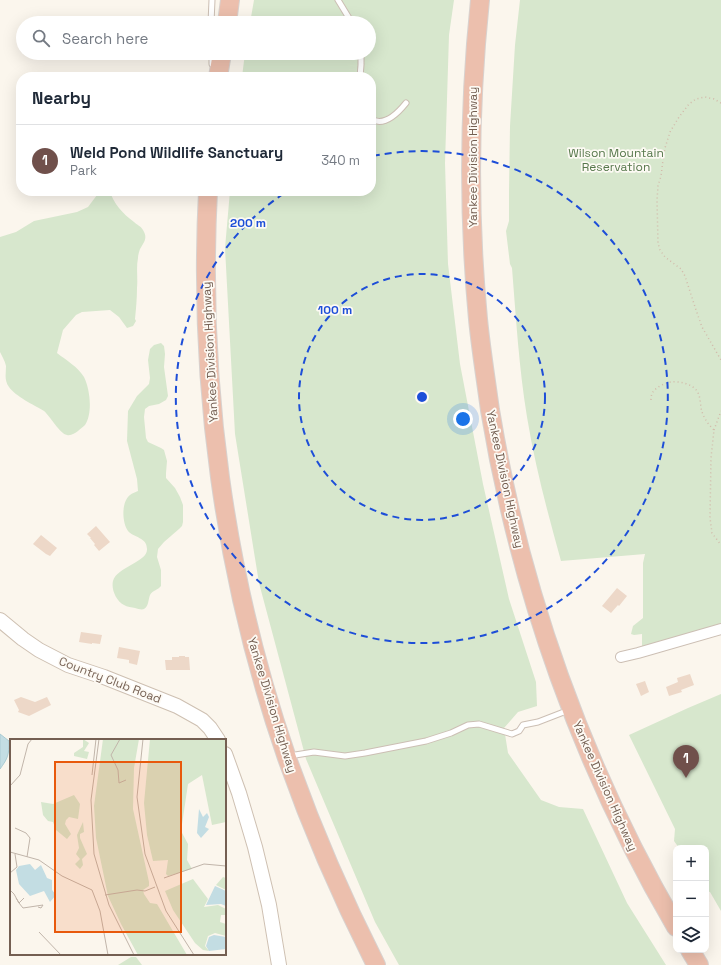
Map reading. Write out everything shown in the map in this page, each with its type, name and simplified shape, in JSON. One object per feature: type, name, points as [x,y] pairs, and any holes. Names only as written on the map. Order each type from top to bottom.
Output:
[{"type":"highway","points":[[227,16],[230,0]]},
{"type":"highway","name":"Yankee Division Highway","points":[[480,0],[475,52],[471,178],[474,275],[481,349],[503,480],[515,531],[542,625],[571,709],[613,806],[646,873],[673,922]]},
{"type":"highway","points":[[219,72],[221,60]]},
{"type":"highway","name":"Yankee Division Highway","points":[[208,196],[206,263],[207,340],[211,401],[228,529],[241,595],[264,683],[286,756],[328,863],[376,965]]},
{"type":"street","name":"Country Club Road","points":[[0,620],[39,650],[68,665],[104,677],[177,706],[202,720],[210,728],[217,739]]},
{"type":"street","points":[[621,657],[721,629]]},
{"type":"street","points":[[226,757],[255,846],[269,905],[279,965]]},
{"type":"lane","points":[[211,16],[212,0]]},
{"type":"lane","points":[[338,0],[348,16]]},
{"type":"lane","points":[[212,60],[213,72]]},
{"type":"lane","points":[[360,72],[361,60]]},
{"type":"lane","points":[[376,121],[380,122],[399,112],[406,103]]},
{"type":"lane","points":[[286,756],[314,752],[345,756],[365,753],[426,741],[468,725],[479,724],[512,734],[519,731],[523,725],[538,722],[571,709]]},
{"type":"path","points":[[721,103],[714,99],[705,97],[696,99],[689,104],[679,117],[670,132],[665,148],[657,200],[658,243],[660,250],[665,257],[680,269],[685,276],[702,327],[721,360]]},
{"type":"path","points":[[651,400],[651,392],[667,383],[682,382],[690,385],[697,391],[706,422],[714,430]]},
{"type":"path","points":[[721,411],[714,430],[711,458],[710,518],[712,533],[721,545]]},
{"type":"green space","points":[[254,0],[454,0],[449,35],[445,163],[448,264],[460,364],[483,484],[509,599],[536,682],[537,706],[518,712],[504,728],[508,753],[541,800],[559,807],[583,809],[627,903],[666,965],[399,965],[375,922],[306,759],[259,583],[235,434],[225,248],[230,196],[376,196],[376,72],[243,72],[244,60],[376,60],[376,16],[251,16]]},
{"type":"green space","name":"Wilson Mountain Reservation","points":[[520,0],[721,0],[721,624],[642,649],[642,634],[631,634],[633,626],[643,618],[643,563],[645,554],[561,561],[542,490],[530,435],[518,343],[512,268],[510,264],[506,231],[509,221],[510,126],[515,45]]},
{"type":"green space","points":[[96,196],[112,196],[119,208],[141,227],[145,235],[145,240],[140,249],[137,262],[136,321],[133,326],[127,328],[119,317],[110,310],[82,312],[76,315],[63,330],[57,353],[75,367],[84,377],[88,388],[90,401],[88,420],[85,425],[78,431],[67,435],[61,432],[44,411],[16,394],[6,382],[6,366],[0,352],[0,237],[16,232],[34,221],[77,212],[88,207]]},
{"type":"green space","points":[[161,343],[164,346],[164,367],[168,396],[166,400],[159,404],[149,406],[145,409],[144,417],[146,438],[148,442],[164,450],[167,461],[166,478],[175,488],[180,497],[183,505],[183,522],[182,526],[158,549],[157,557],[161,570],[161,586],[151,593],[147,606],[144,609],[141,609],[127,606],[119,601],[113,588],[113,581],[120,572],[143,558],[146,554],[147,549],[145,542],[128,531],[123,513],[127,498],[131,494],[138,491],[137,479],[127,441],[128,411],[137,396],[149,384],[150,378],[148,360],[150,349],[154,345]]},
{"type":"green space","points":[[721,694],[721,911],[709,892],[709,845],[677,845],[674,841],[675,829],[629,735]]},
{"type":"green space","points":[[131,957],[136,957],[142,965],[118,965]]},
{"type":"water","points":[[0,734],[9,741],[9,750],[8,756],[0,769]]},
{"type":"building","points":[[96,526],[110,542],[99,551],[87,534]]},
{"type":"building","points":[[41,535],[57,548],[50,556],[33,544]]},
{"type":"building","points":[[617,588],[627,596],[611,613],[602,606]]},
{"type":"building","points":[[81,632],[102,635],[100,644],[79,642]]},
{"type":"building","points":[[119,647],[140,651],[137,665],[129,663],[129,660],[117,658]]},
{"type":"building","points":[[172,657],[189,657],[190,670],[166,670],[165,660],[172,660]]},
{"type":"building","points":[[690,674],[694,685],[681,690],[682,692],[669,696],[666,687],[678,682],[677,678]]},
{"type":"building","points":[[645,681],[649,692],[641,696],[636,684]]},
{"type":"building","points":[[21,697],[35,702],[47,697],[51,705],[29,716],[18,712],[19,710],[14,700]]},
{"type":"place","name":"Weld Pond Wildlife Sanctuary","points":[[686,778]]}]
